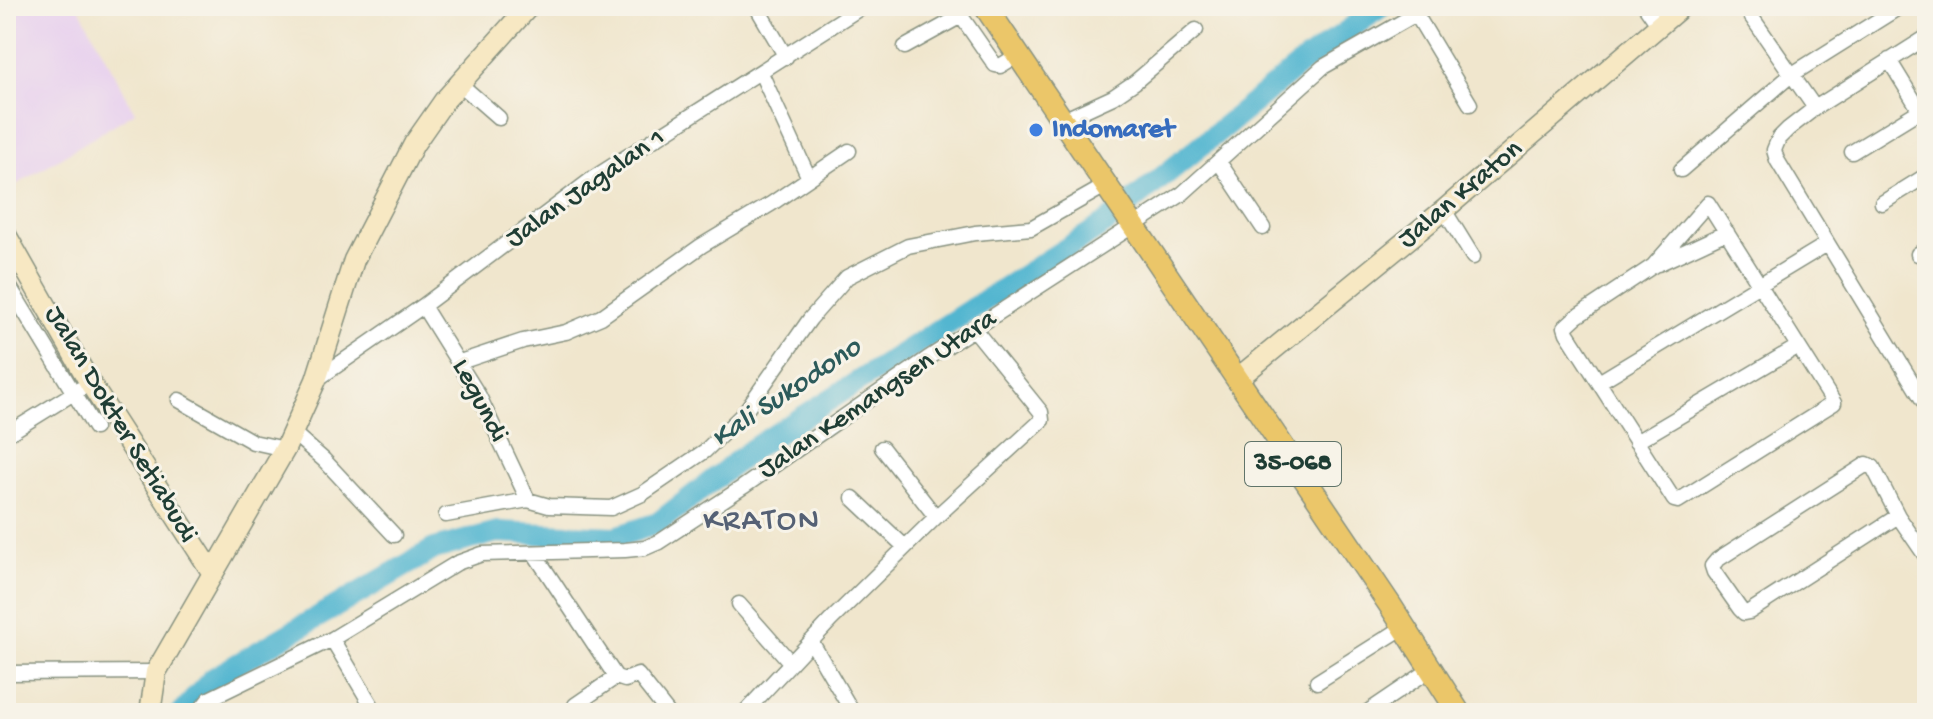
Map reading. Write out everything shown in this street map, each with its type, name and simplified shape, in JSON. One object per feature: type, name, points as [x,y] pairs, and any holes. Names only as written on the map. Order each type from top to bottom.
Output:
[{"type":"main road","points":[[150,713],[156,672],[288,440],[316,380],[354,260],[414,144],[444,101],[529,6]]},
{"type":"main road","name":"35-068","points":[[985,6],[1459,713]]},
{"type":"main road","name":"Jalan Kraton","points":[[1237,379],[1444,210],[1682,6]]},
{"type":"main road","name":"Jalan Dokter Setiabudi","points":[[6,235],[82,388],[212,572]]},
{"type":"street","points":[[756,6],[786,57]]},
{"type":"street","name":"Jalan Jagalan 1","points":[[316,380],[423,306],[592,179],[863,6]]},
{"type":"street","points":[[1645,6],[1659,26]]},
{"type":"street","points":[[1744,6],[1815,108]]},
{"type":"street","points":[[1681,170],[1791,75],[1901,6]]},
{"type":"street","points":[[1420,10],[1470,104]]},
{"type":"street","name":"Jalan Kemangsen Utara","points":[[198,713],[209,699],[332,639],[457,563],[482,554],[625,550],[645,548],[659,542],[1128,221],[1182,194],[1323,67],[1420,10]]},
{"type":"street","points":[[905,47],[961,16],[995,65],[1004,64],[1018,55]]},
{"type":"street","points":[[1063,120],[1113,97],[1196,30]]},
{"type":"street","points":[[1927,37],[1815,108],[1779,138],[1774,150],[1827,244],[1927,407]]},
{"type":"street","points":[[1852,152],[1925,113],[1889,60]]},
{"type":"street","points":[[761,73],[809,178]]},
{"type":"street","points":[[460,84],[499,118]]},
{"type":"street","points":[[460,362],[523,341],[566,332],[601,317],[701,246],[849,151]]},
{"type":"street","points":[[1219,162],[1263,228]]},
{"type":"street","points":[[1882,203],[1927,175]]},
{"type":"street","points":[[446,515],[528,500],[549,506],[611,508],[642,494],[705,451],[744,413],[810,319],[847,277],[918,243],[975,233],[1031,228],[1107,189]]},
{"type":"street","points":[[1653,266],[1708,203],[1727,232],[1761,285],[1797,347],[1833,401],[1833,405],[1678,501],[1674,500],[1567,333],[1567,324],[1653,266],[1727,232]]},
{"type":"street","points":[[1444,210],[1473,257]]},
{"type":"street","points":[[1599,382],[1827,244]]},
{"type":"street","points":[[6,281],[82,388],[95,428]]},
{"type":"street","name":"Legundi","points":[[423,306],[479,396],[528,500]]},
{"type":"street","points":[[744,713],[905,547],[1043,417],[974,329]]},
{"type":"street","points":[[1636,442],[1797,347]]},
{"type":"street","points":[[6,435],[82,388]]},
{"type":"street","points":[[179,400],[253,442],[288,440],[324,460],[394,535]]},
{"type":"street","points":[[882,448],[936,517]]},
{"type":"street","points":[[1898,516],[1749,612],[1744,613],[1740,609],[1712,566],[1867,464],[1873,467],[1898,516],[1927,558]]},
{"type":"street","points":[[853,498],[905,547]]},
{"type":"street","points":[[534,553],[616,677],[625,680],[638,675],[668,713]]},
{"type":"street","points":[[739,604],[791,663]]},
{"type":"street","points":[[1317,682],[1404,627]]},
{"type":"street","points":[[332,639],[376,713]]},
{"type":"street","points":[[811,641],[853,713]]},
{"type":"street","points":[[1366,713],[1431,669]]},
{"type":"street","points":[[6,673],[156,672]]},
{"type":"street","points":[[575,705],[616,677]]},
{"type":"shaded area","points":[[6,6],[78,6],[135,112],[6,191]]},
{"type":"waterway","name":"Kali Sukodono","points":[[182,713],[212,679],[434,549],[497,532],[616,537],[658,523],[754,448],[1106,223],[1301,64],[1382,6]]},
{"type":"place","name":"Indomaret","points":[[1036,130]]},
{"type":"district","name":"KRATON","points":[[762,522]]}]
